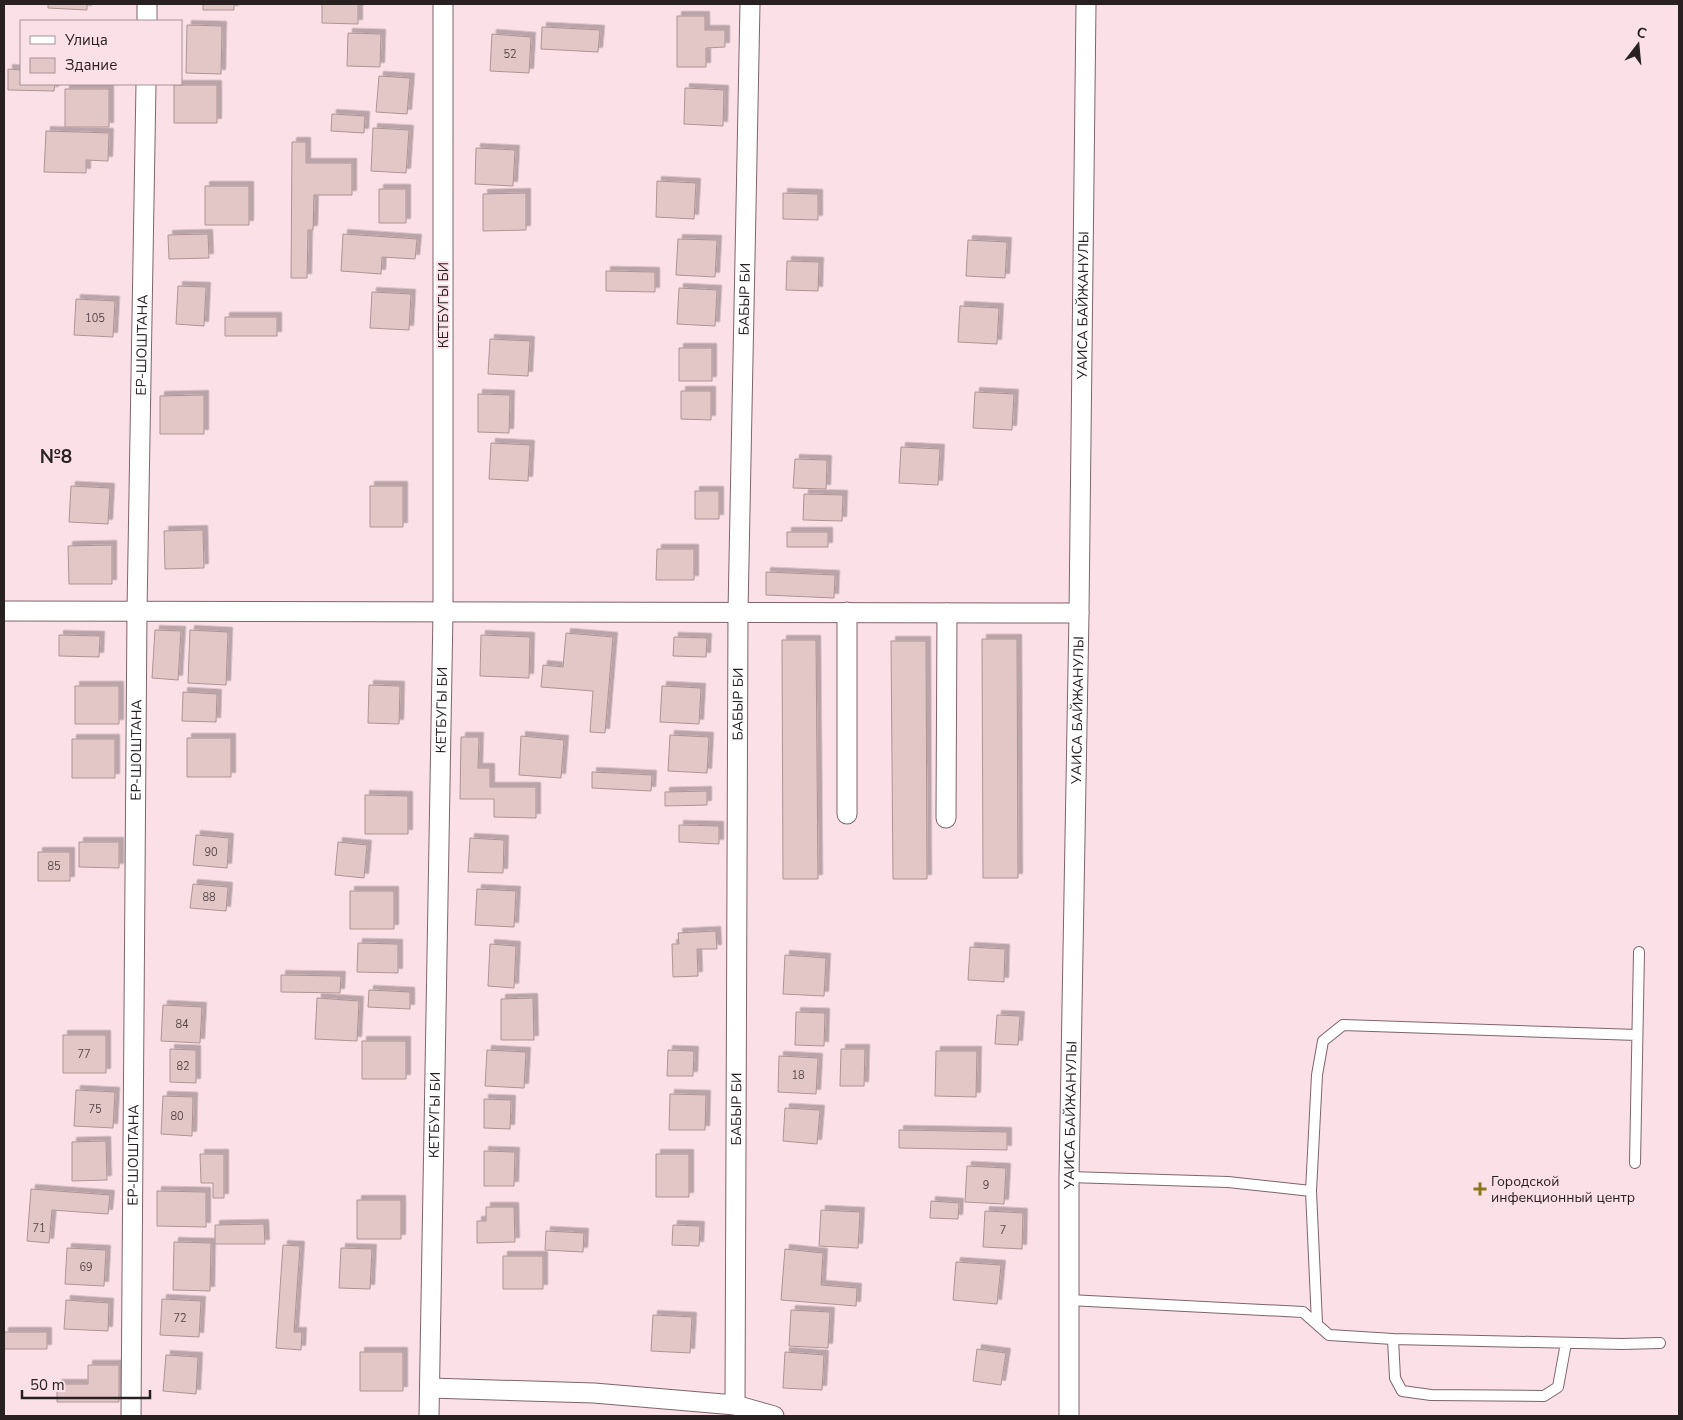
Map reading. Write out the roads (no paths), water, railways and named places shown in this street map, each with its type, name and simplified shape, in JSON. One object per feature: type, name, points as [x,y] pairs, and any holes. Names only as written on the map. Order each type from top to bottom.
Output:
[{"type":"street","points":[[147,4],[147,20]]},
{"type":"street","name":"КЕТБУГЫ БИ","points":[[429,1416],[443,612],[443,4]]},
{"type":"street","name":"БАБЫР БИ","points":[[735,1405],[738,612],[750,4]]},
{"type":"street","name":"УАИСА БАЙЖАНУЛЫ","points":[[1070,1416],[1069,1177],[1079,613],[1086,4]]},
{"type":"street","name":"ЕР-ШОШТАНА","points":[[131,1416],[137,611],[146,85]]},
{"type":"street","points":[[4,611],[1079,613]]},
{"type":"street","points":[[847,612],[847,814]]},
{"type":"street","points":[[946,818],[947,613]]},
{"type":"street","points":[[430,1388],[594,1392],[735,1405],[774,1416]]},
{"type":"lane","points":[[1635,1162],[1639,952]]},
{"type":"lane","points":[[1317,1323],[1311,1191],[1318,1075],[1323,1041],[1342,1025],[1637,1035]]},
{"type":"lane","points":[[1069,1177],[1228,1182],[1311,1191]]},
{"type":"lane","points":[[1069,1300],[1303,1312],[1329,1335],[1393,1339],[1660,1343]]},
{"type":"lane","points":[[1393,1339],[1395,1378],[1402,1392],[1431,1396],[1544,1396],[1558,1387],[1566,1342]]},
{"type":"place","name":"Городской инфекционный центр","points":[[1480,1189]]},
{"type":"district","name":"№8","points":[[56,457]]}]
